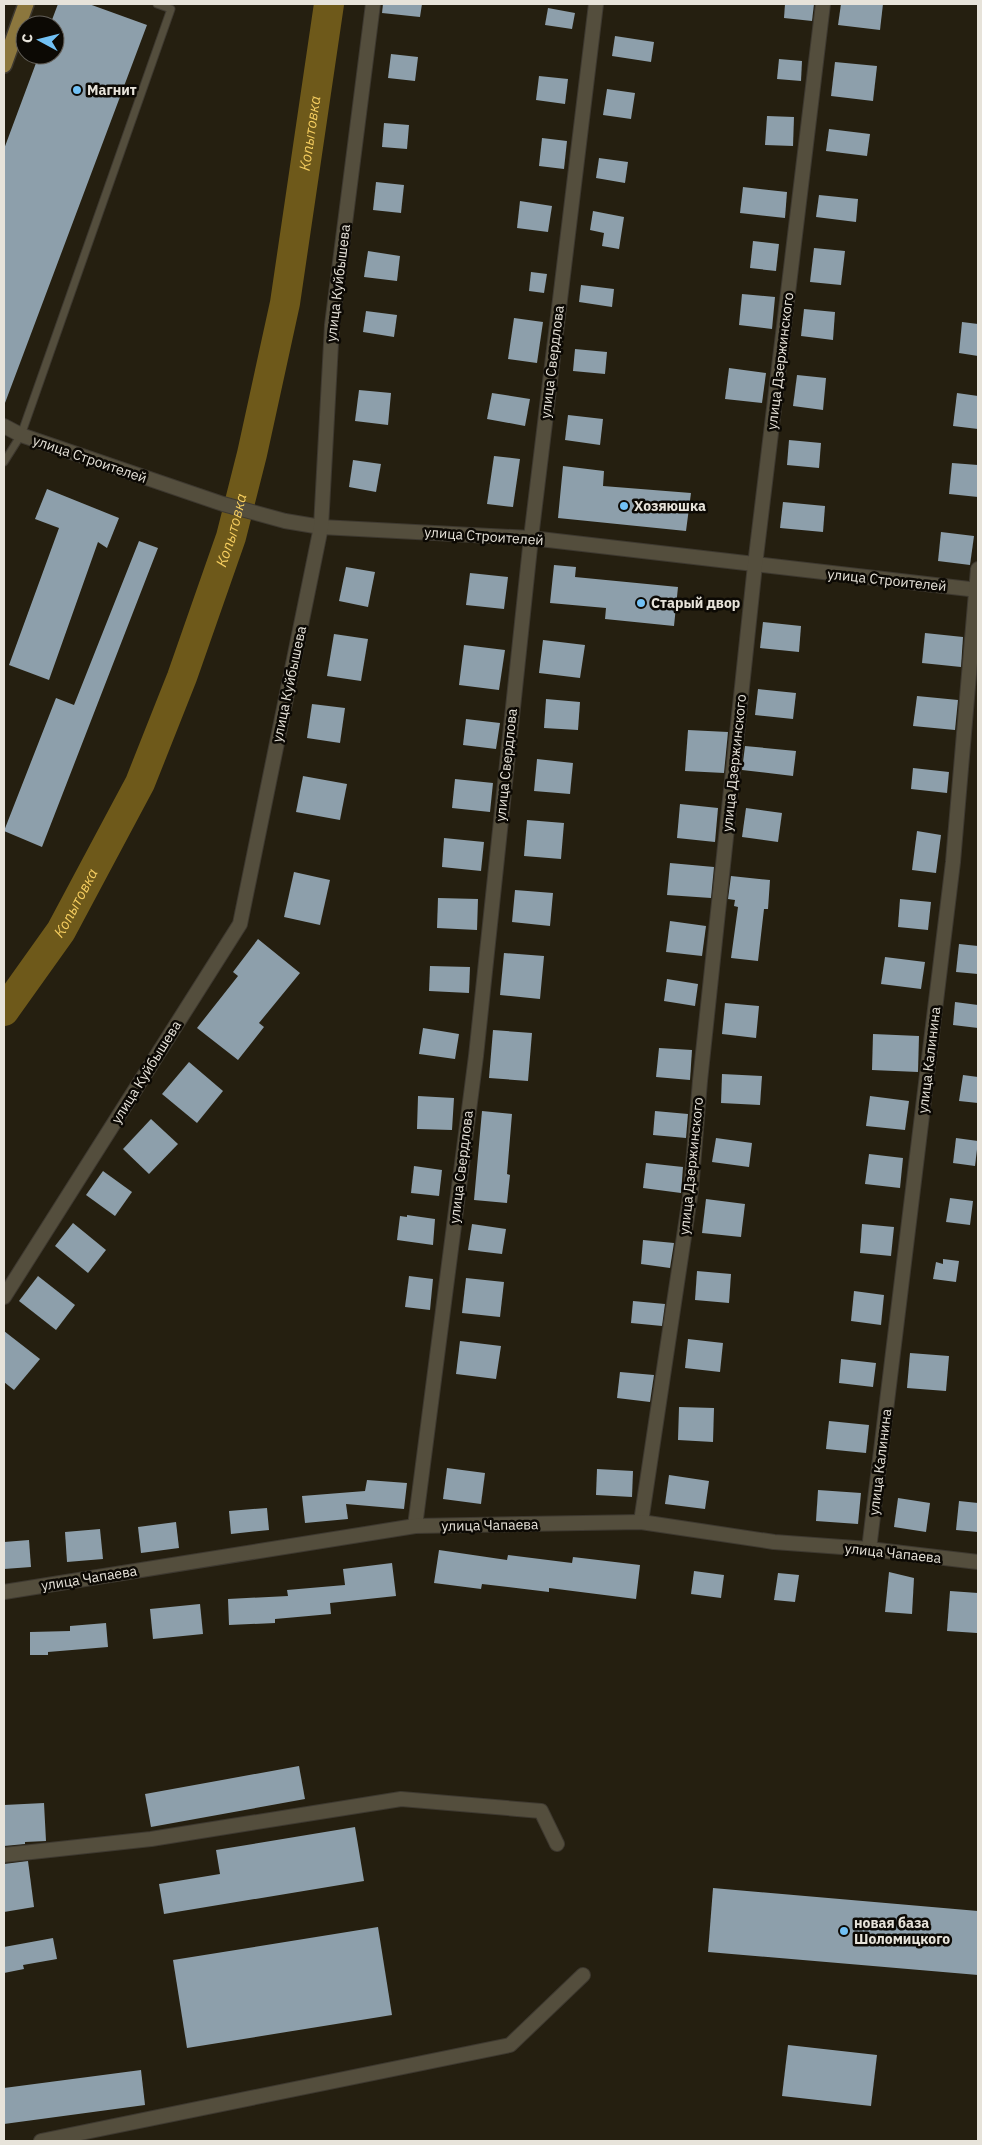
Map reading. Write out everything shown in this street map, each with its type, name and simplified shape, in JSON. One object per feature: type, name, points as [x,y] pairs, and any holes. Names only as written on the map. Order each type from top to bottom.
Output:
[{"type":"main road","points":[[4,65],[26,4]]},
{"type":"street","name":"улица Куйбышева","points":[[4,1297],[240,924],[321,527],[332,325],[373,4]]},
{"type":"street","name":"улица Свердлова","points":[[415,1526],[476,1056],[531,538],[596,4]]},
{"type":"street","name":"улица Дзержинского","points":[[641,1522],[691,1190],[700,1081],[755,565],[823,4]]},
{"type":"street","name":"улица Строителей","points":[[4,426],[22,435],[223,504],[285,521],[321,527],[531,538],[977,590]]},
{"type":"street","name":"улица Калинина","points":[[869,1549],[953,862],[978,569]]},
{"type":"street","name":"улица Чапаева","points":[[4,1592],[415,1526],[641,1522],[774,1542],[869,1549],[978,1562]]},
{"type":"street","points":[[4,1855],[151,1839],[401,1799],[541,1812],[557,1844]]},
{"type":"street","points":[[41,2141],[510,2045],[583,1975]]},
{"type":"lane","points":[[4,462],[22,435],[171,9],[157,4]]},
{"type":"building","points":[[58,4],[89,4],[147,25],[5,403],[4,149],[35,65],[65,65],[65,15],[54,15]]},
{"type":"building","points":[[383,4],[422,4],[420,17],[382,13]]},
{"type":"building","points":[[785,4],[814,4],[812,21],[784,18]]},
{"type":"building","points":[[841,4],[883,4],[880,30],[838,25]]},
{"type":"building","points":[[548,8],[575,13],[572,29],[545,25]]},
{"type":"building","points":[[615,36],[654,42],[651,62],[612,56]]},
{"type":"building","points":[[391,54],[418,57],[415,81],[388,78]]},
{"type":"building","points":[[779,59],[802,61],[801,81],[777,79]]},
{"type":"building","points":[[835,62],[877,66],[873,101],[831,96]]},
{"type":"building","points":[[539,76],[568,79],[565,104],[536,100]]},
{"type":"building","points":[[607,89],[635,93],[631,119],[603,115]]},
{"type":"building","points":[[767,116],[794,117],[793,146],[765,145]]},
{"type":"building","points":[[384,123],[409,125],[407,149],[382,147]]},
{"type":"building","points":[[829,129],[870,134],[867,156],[826,151]]},
{"type":"building","points":[[542,138],[567,141],[564,169],[539,166]]},
{"type":"building","points":[[599,158],[628,162],[625,183],[596,178]]},
{"type":"building","points":[[376,182],[404,185],[401,213],[373,210]]},
{"type":"building","points":[[743,187],[787,192],[785,218],[740,213]]},
{"type":"building","points":[[819,195],[858,199],[856,222],[816,217]]},
{"type":"building","points":[[520,201],[552,206],[548,232],[517,228]]},
{"type":"building","points":[[593,211],[624,217],[619,249],[602,246],[604,233],[590,230]]},
{"type":"building","points":[[753,241],[779,244],[776,271],[750,268]]},
{"type":"building","points":[[814,248],[845,251],[841,285],[810,282]]},
{"type":"building","points":[[368,251],[400,256],[397,281],[364,277]]},
{"type":"building","points":[[531,272],[547,274],[544,293],[529,291]]},
{"type":"building","points":[[581,285],[614,289],[612,307],[579,302]]},
{"type":"building","points":[[742,294],[775,297],[772,329],[739,325]]},
{"type":"building","points":[[804,309],[835,312],[833,340],[801,336]]},
{"type":"building","points":[[366,311],[397,315],[394,337],[363,332]]},
{"type":"building","points":[[514,318],[543,322],[537,363],[508,359]]},
{"type":"building","points":[[962,322],[978,324],[978,356],[959,353]]},
{"type":"building","points":[[575,349],[607,352],[605,374],[573,371]]},
{"type":"building","points":[[729,368],[766,373],[762,403],[725,399]]},
{"type":"building","points":[[797,375],[826,378],[823,410],[793,406]]},
{"type":"building","points":[[359,390],[391,393],[388,425],[355,421]]},
{"type":"building","points":[[492,393],[530,399],[525,426],[487,419]]},
{"type":"building","points":[[957,393],[978,396],[978,429],[953,426]]},
{"type":"building","points":[[568,415],[603,419],[600,445],[565,440]]},
{"type":"building","points":[[789,440],[821,443],[819,468],[787,465]]},
{"type":"building","points":[[494,456],[520,459],[513,507],[487,504]]},
{"type":"building","points":[[353,460],[381,464],[376,492],[349,487]]},
{"type":"building","points":[[952,463],[978,465],[978,497],[949,494]]},
{"type":"building","name":"Хозяюшка","points":[[563,466],[604,471],[603,486],[691,493],[686,531],[558,518]]},
{"type":"building","points":[[47,489],[119,518],[107,548],[98,542],[49,680],[9,665],[59,528],[35,519]]},
{"type":"building","points":[[783,502],[825,506],[823,532],[780,528]]},
{"type":"building","points":[[941,532],[974,536],[970,565],[938,561]]},
{"type":"building","points":[[139,541],[158,548],[42,847],[4,831],[56,698],[74,705]]},
{"type":"building","points":[[554,565],[576,567],[575,577],[678,587],[674,626],[605,619],[606,608],[550,603]]},
{"type":"building","points":[[346,567],[375,572],[368,607],[339,601]]},
{"type":"building","points":[[470,573],[508,577],[504,609],[466,605]]},
{"type":"building","points":[[763,622],[801,626],[799,652],[760,648]]},
{"type":"building","points":[[925,633],[963,637],[961,667],[922,663]]},
{"type":"building","points":[[334,634],[368,639],[361,681],[327,676]]},
{"type":"building","points":[[543,640],[585,645],[580,678],[539,673]]},
{"type":"building","points":[[464,645],[505,650],[499,690],[459,685]]},
{"type":"building","points":[[758,689],[796,693],[793,719],[755,715]]},
{"type":"building","points":[[917,696],[958,700],[955,730],[913,726]]},
{"type":"building","points":[[546,699],[580,702],[578,730],[544,728]]},
{"type":"building","points":[[312,704],[345,708],[340,743],[307,738]]},
{"type":"building","points":[[466,719],[500,723],[496,749],[463,745]]},
{"type":"building","points":[[688,730],[728,732],[724,773],[685,771]]},
{"type":"building","points":[[745,746],[796,751],[793,776],[742,770]]},
{"type":"building","points":[[537,759],[573,763],[570,794],[534,791]]},
{"type":"building","points":[[913,768],[949,772],[947,793],[911,789]]},
{"type":"building","points":[[303,776],[347,784],[340,820],[296,812]]},
{"type":"building","points":[[455,779],[493,783],[490,812],[452,808]]},
{"type":"building","points":[[680,804],[718,808],[715,842],[677,838]]},
{"type":"building","points":[[746,808],[782,813],[778,842],[742,837]]},
{"type":"building","points":[[527,820],[564,823],[561,859],[524,856]]},
{"type":"building","points":[[917,831],[941,835],[936,873],[912,870]]},
{"type":"building","points":[[444,838],[484,842],[481,871],[442,867]]},
{"type":"building","points":[[670,863],[714,867],[711,898],[667,895]]},
{"type":"building","points":[[294,872],[330,880],[320,925],[284,917]]},
{"type":"building","points":[[731,876],[770,880],[768,909],[764,909],[758,961],[731,958],[738,907],[734,906],[735,900],[728,899]]},
{"type":"building","points":[[515,890],[553,893],[550,926],[512,922]]},
{"type":"building","points":[[438,898],[478,899],[477,930],[437,928]]},
{"type":"building","points":[[900,899],[931,902],[928,930],[898,927]]},
{"type":"building","points":[[670,921],[706,926],[702,956],[666,952]]},
{"type":"building","points":[[258,939],[300,973],[259,1023],[264,1027],[238,1060],[197,1028],[238,976],[233,972]]},
{"type":"building","points":[[959,944],[978,946],[978,974],[956,972]]},
{"type":"building","points":[[504,953],[544,956],[540,999],[500,995]]},
{"type":"building","points":[[885,957],[925,962],[921,989],[881,984]]},
{"type":"building","points":[[430,966],[470,967],[469,993],[429,991]]},
{"type":"building","points":[[667,979],[698,984],[695,1006],[664,1001]]},
{"type":"building","points":[[955,1002],[978,1005],[978,1028],[953,1025]]},
{"type":"building","points":[[725,1003],[759,1006],[756,1038],[722,1034]]},
{"type":"building","points":[[423,1028],[459,1034],[455,1059],[419,1054]]},
{"type":"building","points":[[493,1030],[532,1033],[528,1081],[489,1078]]},
{"type":"building","points":[[873,1034],[919,1036],[918,1072],[872,1070]]},
{"type":"building","points":[[659,1048],[692,1050],[690,1080],[656,1077]]},
{"type":"building","points":[[189,1062],[223,1091],[197,1123],[162,1094]]},
{"type":"building","points":[[722,1074],[762,1076],[760,1105],[721,1103]]},
{"type":"building","points":[[963,1075],[978,1077],[978,1103],[959,1101]]},
{"type":"building","points":[[418,1096],[454,1098],[452,1130],[417,1129]]},
{"type":"building","points":[[870,1096],[909,1101],[905,1130],[866,1126]]},
{"type":"building","points":[[482,1111],[512,1114],[507,1174],[510,1175],[507,1203],[474,1200]]},
{"type":"building","points":[[655,1111],[688,1114],[686,1138],[653,1135]]},
{"type":"building","points":[[151,1119],[178,1144],[149,1174],[123,1149]]},
{"type":"building","points":[[716,1138],[752,1143],[749,1167],[712,1162]]},
{"type":"building","points":[[956,1138],[978,1141],[975,1166],[953,1163]]},
{"type":"building","points":[[869,1154],[903,1158],[900,1188],[865,1184]]},
{"type":"building","points":[[646,1163],[683,1167],[681,1193],[643,1188]]},
{"type":"building","points":[[414,1166],[442,1170],[439,1196],[411,1193]]},
{"type":"building","points":[[103,1171],[132,1192],[115,1216],[86,1195]]},
{"type":"building","points":[[950,1198],[973,1201],[970,1225],[946,1222]]},
{"type":"building","points":[[706,1199],[745,1204],[741,1237],[702,1233]]},
{"type":"building","points":[[407,1215],[435,1219],[433,1245],[397,1240],[400,1216],[407,1217]]},
{"type":"building","points":[[73,1223],[106,1250],[88,1273],[55,1246]]},
{"type":"building","points":[[472,1224],[506,1229],[502,1254],[468,1250]]},
{"type":"building","points":[[862,1224],[894,1227],[891,1256],[860,1253]]},
{"type":"building","points":[[643,1240],[674,1243],[670,1268],[641,1264]]},
{"type":"building","points":[[943,1259],[959,1261],[956,1282],[933,1279],[936,1262],[943,1264]]},
{"type":"building","points":[[697,1271],[731,1274],[729,1303],[695,1300]]},
{"type":"building","points":[[38,1276],[75,1305],[56,1330],[19,1301]]},
{"type":"building","points":[[409,1276],[433,1279],[430,1310],[405,1307]]},
{"type":"building","points":[[466,1278],[504,1282],[500,1317],[462,1313]]},
{"type":"building","points":[[854,1291],[884,1295],[881,1325],[851,1321]]},
{"type":"building","points":[[633,1301],[665,1304],[662,1326],[631,1323]]},
{"type":"building","points":[[4,1331],[40,1359],[14,1390],[4,1382]]},
{"type":"building","points":[[688,1339],[723,1343],[720,1372],[685,1368]]},
{"type":"building","points":[[460,1341],[501,1346],[496,1379],[456,1374]]},
{"type":"building","points":[[910,1353],[949,1356],[946,1391],[907,1388]]},
{"type":"building","points":[[841,1359],[876,1363],[873,1387],[839,1383]]},
{"type":"building","points":[[620,1372],[654,1375],[650,1402],[617,1398]]},
{"type":"building","points":[[679,1407],[714,1408],[713,1442],[678,1440]]},
{"type":"building","points":[[829,1421],[869,1425],[866,1453],[826,1449]]},
{"type":"building","points":[[447,1468],[485,1473],[481,1504],[443,1499]]},
{"type":"building","points":[[597,1469],[633,1471],[632,1497],[596,1495]]},
{"type":"building","points":[[669,1475],[709,1481],[705,1509],[665,1504]]},
{"type":"building","points":[[367,1480],[407,1483],[404,1509],[346,1504],[348,1519],[305,1523],[302,1496],[365,1491]]},
{"type":"building","points":[[818,1490],[861,1493],[858,1524],[816,1521]]},
{"type":"building","points":[[898,1498],[930,1503],[926,1532],[894,1527]]},
{"type":"building","points":[[959,1501],[978,1503],[978,1532],[956,1530]]},
{"type":"building","points":[[267,1508],[269,1530],[231,1534],[229,1511]]},
{"type":"building","points":[[176,1522],[179,1548],[141,1553],[138,1527]]},
{"type":"building","points":[[100,1529],[103,1559],[67,1562],[65,1532]]},
{"type":"building","points":[[29,1540],[31,1567],[4,1569],[4,1542]]},
{"type":"building","points":[[439,1550],[507,1560],[508,1555],[572,1563],[573,1557],[640,1565],[636,1599],[549,1588],[549,1592],[482,1584],[481,1589],[434,1583]]},
{"type":"building","points":[[392,1563],[396,1596],[330,1603],[331,1614],[275,1619],[275,1623],[229,1625],[228,1599],[288,1596],[287,1590],[345,1585],[343,1569]]},
{"type":"building","points":[[694,1571],[724,1575],[721,1598],[691,1594]]},
{"type":"building","points":[[889,1572],[914,1578],[912,1614],[885,1612]]},
{"type":"building","points":[[778,1573],[799,1575],[795,1602],[774,1600]]},
{"type":"building","points":[[950,1591],[978,1593],[977,1633],[947,1631]]},
{"type":"building","points":[[200,1604],[203,1634],[153,1639],[150,1609]]},
{"type":"building","points":[[106,1623],[108,1647],[48,1652],[48,1655],[30,1655],[30,1632],[70,1631],[70,1626]]},
{"type":"building","points":[[299,1766],[305,1799],[151,1827],[145,1794]]},
{"type":"building","points":[[44,1803],[46,1841],[4,1846],[4,1805]]},
{"type":"building","points":[[355,1827],[364,1881],[164,1914],[159,1884],[220,1874],[216,1850]]},
{"type":"building","points":[[28,1861],[34,1907],[4,1912],[4,1864]]},
{"type":"building","name":"новая база Шоломицкого","points":[[713,1888],[978,1911],[978,1975],[708,1952]]},
{"type":"building","points":[[378,1927],[392,2015],[187,2048],[173,1960]]},
{"type":"building","points":[[53,1938],[57,1959],[23,1965],[24,1969],[4,1973],[4,1947]]},
{"type":"building","points":[[788,2045],[877,2055],[871,2106],[782,2096]]},
{"type":"building","points":[[141,2070],[145,2105],[4,2124],[4,2088]]},
{"type":"waterway","name":"Копытовка","points":[[4,1011],[61,931],[140,783],[182,677],[231,537],[252,454],[285,303],[329,4]]},
{"type":"place","name":"Магнит","points":[[77,90]]},
{"type":"place","name":"Хозяюшка","points":[[624,506]]},
{"type":"place","name":"Старый двор","points":[[641,603]]},
{"type":"place","name":"новая база Шоломицкого","points":[[844,1931]]}]
